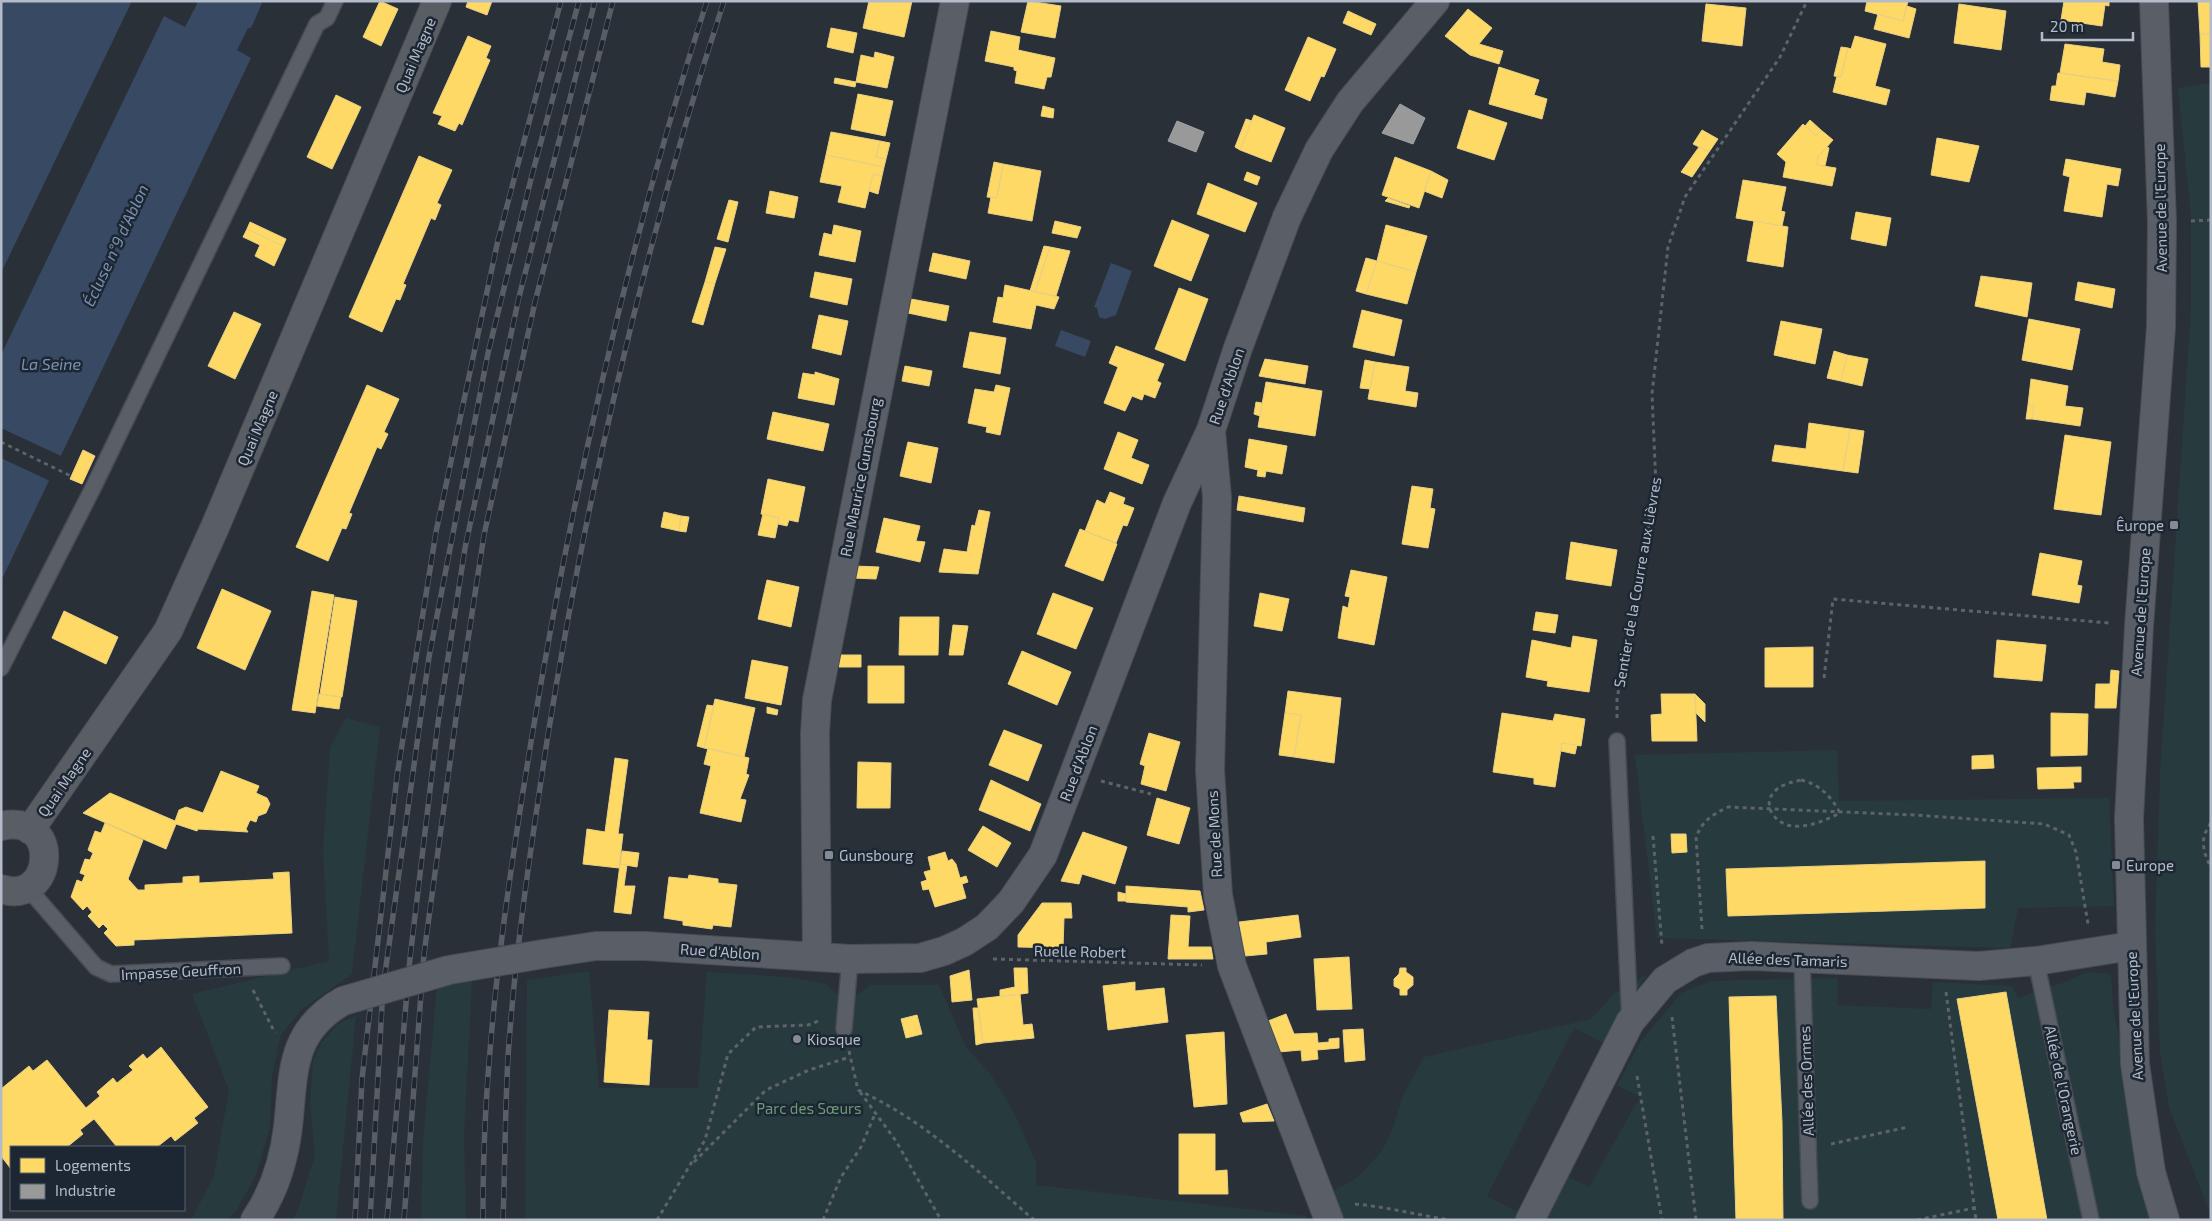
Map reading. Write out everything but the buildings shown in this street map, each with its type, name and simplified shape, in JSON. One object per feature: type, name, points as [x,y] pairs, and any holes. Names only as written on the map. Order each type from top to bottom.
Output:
[{"type":"main road","name":"Quai Magne","points":[[30,830],[168,631],[223,509],[438,1]]},
{"type":"main road","points":[[1,826],[11,824],[30,830],[38,836],[45,855],[41,874],[14,888]]},
{"type":"street","name":"Rue Maurice Gunsbourg","points":[[817,957],[815,742],[817,700],[955,1]]},
{"type":"street","name":"Rue d'Ablon","points":[[254,1220],[272,1190],[281,1165],[288,1128],[291,1077],[295,1056],[306,1035],[320,1017],[343,1001],[449,970],[596,946],[645,946],[850,959],[920,958],[951,948],[987,927],[1012,902],[1043,855],[1177,503],[1211,430],[1238,348],[1287,218],[1319,150],[1350,102],[1435,1]]},
{"type":"street","name":"Avenue de l'Europe","points":[[2154,1],[2162,222],[2161,327],[2138,626],[2130,777],[2131,946],[2138,1097],[2151,1172],[2165,1220]]},
{"type":"street","name":"Rue de Mons","points":[[1211,430],[1217,497],[1210,770],[1218,895],[1232,966],[1329,1220]]},
{"type":"street","name":"Allée des Tamaris","points":[[1530,1220],[1630,1022],[1665,980],[1698,961],[1728,956],[1978,966],[2036,961],[2131,946]]},
{"type":"lane","points":[[1,668],[97,479],[317,24],[327,18],[335,1]]},
{"type":"lane","points":[[1617,741],[1630,1022]]},
{"type":"lane","name":"Impasse Geuffron","points":[[14,888],[96,967],[111,974],[282,966]]},
{"type":"lane","points":[[844,1028],[850,959]]},
{"type":"lane","name":"Allée des Ormes","points":[[1802,960],[1810,1201]]},
{"type":"lane","name":"Allée de l'Orangerie","points":[[2036,961],[2091,1220]]},
{"type":"path","name":"Sentier de la Courre aux Lièvres","points":[[1617,741],[1618,699],[1656,486],[1652,394],[1668,247],[1685,197],[1780,57],[1807,1]]},
{"type":"path","points":[[1,442],[75,478]]},
{"type":"path","points":[[1824,678],[1833,599],[2138,626]]},
{"type":"path","points":[[1074,774],[1151,794]]},
{"type":"path","points":[[1801,780],[1814,783],[1821,788],[1835,803],[1840,813],[1809,825],[1794,826],[1782,824],[1770,809],[1769,801],[1774,791],[1784,784],[1801,780]]},
{"type":"path","points":[[1698,961],[1703,948],[1696,837],[1702,824],[1711,815],[1728,807],[2044,824],[2069,835],[2076,852],[2093,952]]},
{"type":"path","points":[[2211,823],[2205,831],[2202,841],[2203,852],[2211,868]]},
{"type":"path","points":[[1653,836],[1665,980],[1672,1012],[1696,1220]]},
{"type":"path","name":"Ruelle Robert","points":[[991,958],[1207,965]]},
{"type":"path","points":[[1940,964],[1948,1002],[1976,1220]]},
{"type":"path","points":[[239,968],[259,1001],[275,1033],[295,1056]]},
{"type":"path","points":[[657,1220],[705,1140],[728,1054],[756,1027],[808,1025],[846,1012]]},
{"type":"path","points":[[844,1028],[858,1090],[896,1141],[942,1220]]},
{"type":"path","points":[[691,1165],[766,1090],[809,1070],[850,1057]]},
{"type":"path","points":[[1636,1070],[1662,1220]]},
{"type":"path","points":[[858,1090],[891,1107],[954,1151],[1034,1220]]},
{"type":"path","points":[[823,1220],[841,1177],[861,1148],[875,1113]]},
{"type":"path","points":[[1808,1149],[1908,1127]]},
{"type":"path","points":[[1350,1203],[1385,1207],[1410,1214],[1450,1220]]},
{"type":"path","points":[[1917,1220],[1974,1208]]},
{"type":"green space","points":[[2211,83],[2211,1216],[2169,1107],[2160,1052],[2155,932],[2160,775],[2191,310],[2191,216],[2178,88]]},
{"type":"green space","points":[[346,718],[380,727],[352,974],[302,1009],[281,1035],[272,1076],[270,1127],[256,1175],[237,1210],[227,1220],[191,1220],[214,1176],[229,1090],[192,994],[329,961],[323,851],[330,747]]},
{"type":"green space","points":[[1837,750],[1839,801],[2109,798],[2114,906],[2018,908],[2010,948],[1657,938],[1635,755]]},
{"type":"green space","name":"Parc des Sœurs","points":[[589,971],[599,1088],[698,1088],[707,972],[786,977],[826,984],[847,1003],[870,985],[939,985],[966,1047],[991,1075],[1015,1114],[1036,1163],[1036,1185],[1306,1216],[1307,1220],[525,1220],[527,980]]},
{"type":"green space","points":[[2087,972],[2111,974],[2113,1008],[2156,1220],[1543,1220],[1566,1176],[1589,1187],[1640,1097],[1617,1085],[1641,1041],[1681,993],[1710,981],[1838,978],[1837,1005],[1931,1009],[1933,982],[2012,986],[2018,998],[2065,982]]},
{"type":"green space","points":[[1647,974],[1605,1044],[1574,1028],[1487,1196],[1518,1212],[1514,1220],[1332,1220],[1323,1196],[1357,1178],[1382,1151],[1392,1130],[1404,1093],[1424,1057],[1591,1019],[1615,993]]},
{"type":"green space","points":[[472,981],[464,1136],[466,1220],[421,1220],[423,1140],[437,987]]},
{"type":"green space","points":[[356,1016],[336,1220],[292,1220],[298,1210],[315,1155],[310,1103],[313,1061],[321,1043],[338,1024]]},
{"type":"water","points":[[1,1],[132,1],[1,273]]},
{"type":"water","name":"La Seine","points":[[196,1],[263,1],[251,28],[248,28],[237,50],[251,58],[1,581],[1,355],[164,16],[185,27],[197,4]]},
{"type":"water","points":[[1111,263],[1132,271],[1116,315],[1105,319],[1099,317],[1097,308],[1094,307]]},
{"type":"water","points":[[1061,330],[1091,341],[1085,357],[1055,346]]},
{"type":"pier","points":[[1,428],[61,456],[50,481],[1,458]]},
{"type":"railway","points":[[355,1220],[362,1079],[397,776],[436,532],[498,240],[561,1]]},
{"type":"railway","points":[[370,1220],[383,988],[429,657],[488,353],[532,175],[579,1]]},
{"type":"railway","points":[[387,1220],[410,958],[438,723],[465,548],[519,297],[595,1]]},
{"type":"railway","points":[[404,1220],[424,954],[456,718],[484,535],[535,302],[613,1]]},
{"type":"railway","points":[[483,1220],[486,1100],[497,980],[512,861],[547,649],[584,462],[605,368],[652,183],[707,1]]},
{"type":"railway","points":[[503,1220],[507,1077],[515,978],[535,820],[563,647],[580,554],[621,368],[669,184],[695,92],[724,1]]},
{"type":"place","name":"Êurope","points":[[2174,525]]},
{"type":"place","name":"Gunsbourg","points":[[829,855]]},
{"type":"place","name":"Europe","points":[[2116,865]]},
{"type":"place","name":"Kiosque","points":[[797,1039]]},
{"type":"water label","name":"Écluse n°9 d'Ablon","points":[[115,245]]}]
